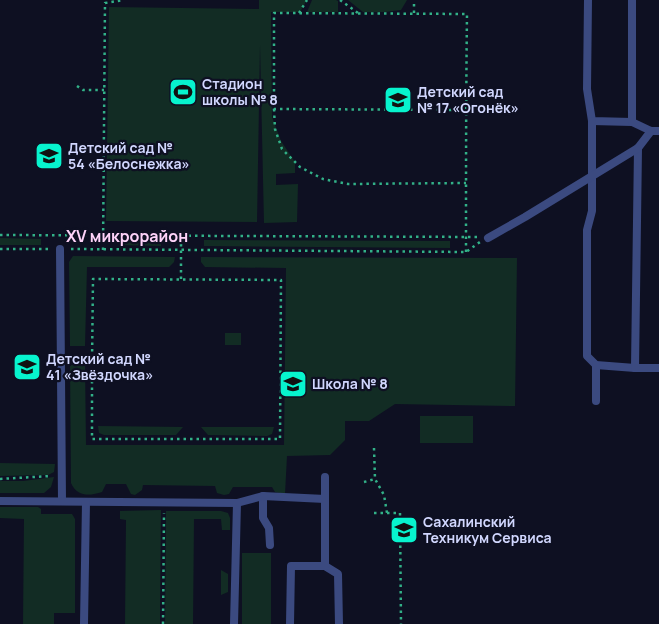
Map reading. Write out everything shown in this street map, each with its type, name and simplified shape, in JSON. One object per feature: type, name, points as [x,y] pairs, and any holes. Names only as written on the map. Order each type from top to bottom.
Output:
[{"type":"lane","points":[[588,0],[588,89],[592,121],[592,211],[587,230],[587,356],[596,365],[659,368]]},
{"type":"lane","points":[[632,0],[632,122]]},
{"type":"lane","points":[[488,238],[638,148],[655,131],[632,122],[592,121]]},
{"type":"lane","points":[[635,368],[638,148]]},
{"type":"lane","points":[[60,249],[62,501]]},
{"type":"lane","points":[[596,365],[596,401]]},
{"type":"lane","points":[[325,477],[325,566]]},
{"type":"lane","points":[[0,501],[237,503],[263,496],[325,499]]},
{"type":"lane","points":[[263,496],[263,518],[269,528],[270,545]]},
{"type":"lane","points":[[84,624],[86,502]]},
{"type":"lane","points":[[234,624],[237,503]]},
{"type":"lane","points":[[290,624],[291,566],[325,566],[338,574],[339,624]]},
{"type":"path","points":[[103,250],[105,3],[124,0]]},
{"type":"path","points":[[299,13],[307,0]]},
{"type":"path","points":[[340,0],[359,14]]},
{"type":"path","points":[[414,0],[414,14]]},
{"type":"path","points":[[466,182],[348,184],[323,179],[300,167],[282,149],[275,129],[274,13],[467,14],[466,252]]},
{"type":"path","points":[[77,86],[83,90],[104,90]]},
{"type":"path","points":[[274,109],[466,110]]},
{"type":"path","points":[[0,235],[488,238]]},
{"type":"path","points":[[181,236],[181,280]]},
{"type":"path","points":[[0,249],[466,252],[488,238]]},
{"type":"path","points":[[93,279],[280,280],[280,439],[92,438],[92,362],[93,279]]},
{"type":"path","points":[[61,362],[92,362]]},
{"type":"path","points":[[374,448],[375,479],[384,495],[387,513]]},
{"type":"path","points":[[0,479],[50,477],[62,472]]},
{"type":"path","points":[[364,482],[375,479]]},
{"type":"path","points":[[163,624],[164,502]]},
{"type":"path","points":[[374,513],[400,513],[401,624]]},
{"type":"green space","name":"Стадион школы № 8","points":[[259,0],[307,0],[300,12],[271,12],[272,117],[281,141],[295,162],[295,173],[276,174],[276,185],[298,184],[297,222],[264,223],[260,45],[257,222],[106,221],[109,7],[259,9]]},
{"type":"green space","points":[[312,0],[336,0],[338,1],[338,12],[307,12]]},
{"type":"green space","points":[[348,0],[407,0],[401,10],[363,12]]},
{"type":"green space","points":[[0,238],[41,239],[41,245],[0,245]]},
{"type":"green space","points":[[119,239],[161,240],[161,246],[119,245]]},
{"type":"green space","points":[[204,240],[450,241],[450,248],[204,246]]},
{"type":"green space","points":[[73,256],[175,257],[174,262],[169,267],[87,267],[85,346],[70,346],[69,262]]},
{"type":"green space","points":[[201,257],[517,258],[515,406],[395,404],[369,421],[345,421],[345,440],[330,455],[287,456],[285,494],[275,492],[272,487],[233,487],[229,494],[224,495],[217,493],[215,486],[143,485],[142,490],[135,495],[131,494],[126,484],[106,484],[102,492],[88,495],[80,493],[71,483],[70,365],[85,364],[86,445],[284,445],[286,268],[205,267],[201,262]]},
{"type":"green space","points":[[225,333],[241,333],[241,345],[225,345]]},
{"type":"green space","points":[[420,416],[473,416],[473,443],[420,443]]},
{"type":"green space","points":[[98,426],[183,427],[176,435],[104,435],[99,433]]},
{"type":"green space","points":[[201,427],[274,427],[272,434],[267,436],[208,435]]},
{"type":"green space","points":[[0,463],[55,464],[54,472],[48,475],[0,476]]},
{"type":"green space","points":[[54,477],[51,487],[44,493],[0,493],[0,481],[23,481]]},
{"type":"green space","points":[[0,507],[38,507],[41,509],[41,514],[72,514],[75,519],[75,613],[54,613],[54,624],[23,624],[24,519],[0,518]]},
{"type":"green space","points":[[161,510],[160,624],[125,624],[126,520],[120,519],[120,511]]},
{"type":"green space","points":[[166,511],[221,511],[228,513],[230,518],[230,530],[222,530],[221,519],[194,519],[193,624],[165,624]]},
{"type":"green space","points":[[242,553],[271,553],[271,624],[242,624]]},
{"type":"green space","points":[[221,570],[228,574],[228,592],[221,595]]},
{"type":"place","name":"Стадион школы № 8","points":[[183,92]]},
{"type":"place","name":"Детский сад № 17 «Огонёк»","points":[[398,100]]},
{"type":"place","name":"Детский сад № 54 «Белоснежка»","points":[[49,156]]},
{"type":"place","name":"Детский сад № 41 «Звёздочка»","points":[[27,367]]},
{"type":"place","name":"Школа № 8","points":[[293,384]]},
{"type":"place","name":"Сахалинский Техникум Сервиса","points":[[404,530]]},
{"type":"district","name":"XV микрорайон","points":[[127,236]]}]
